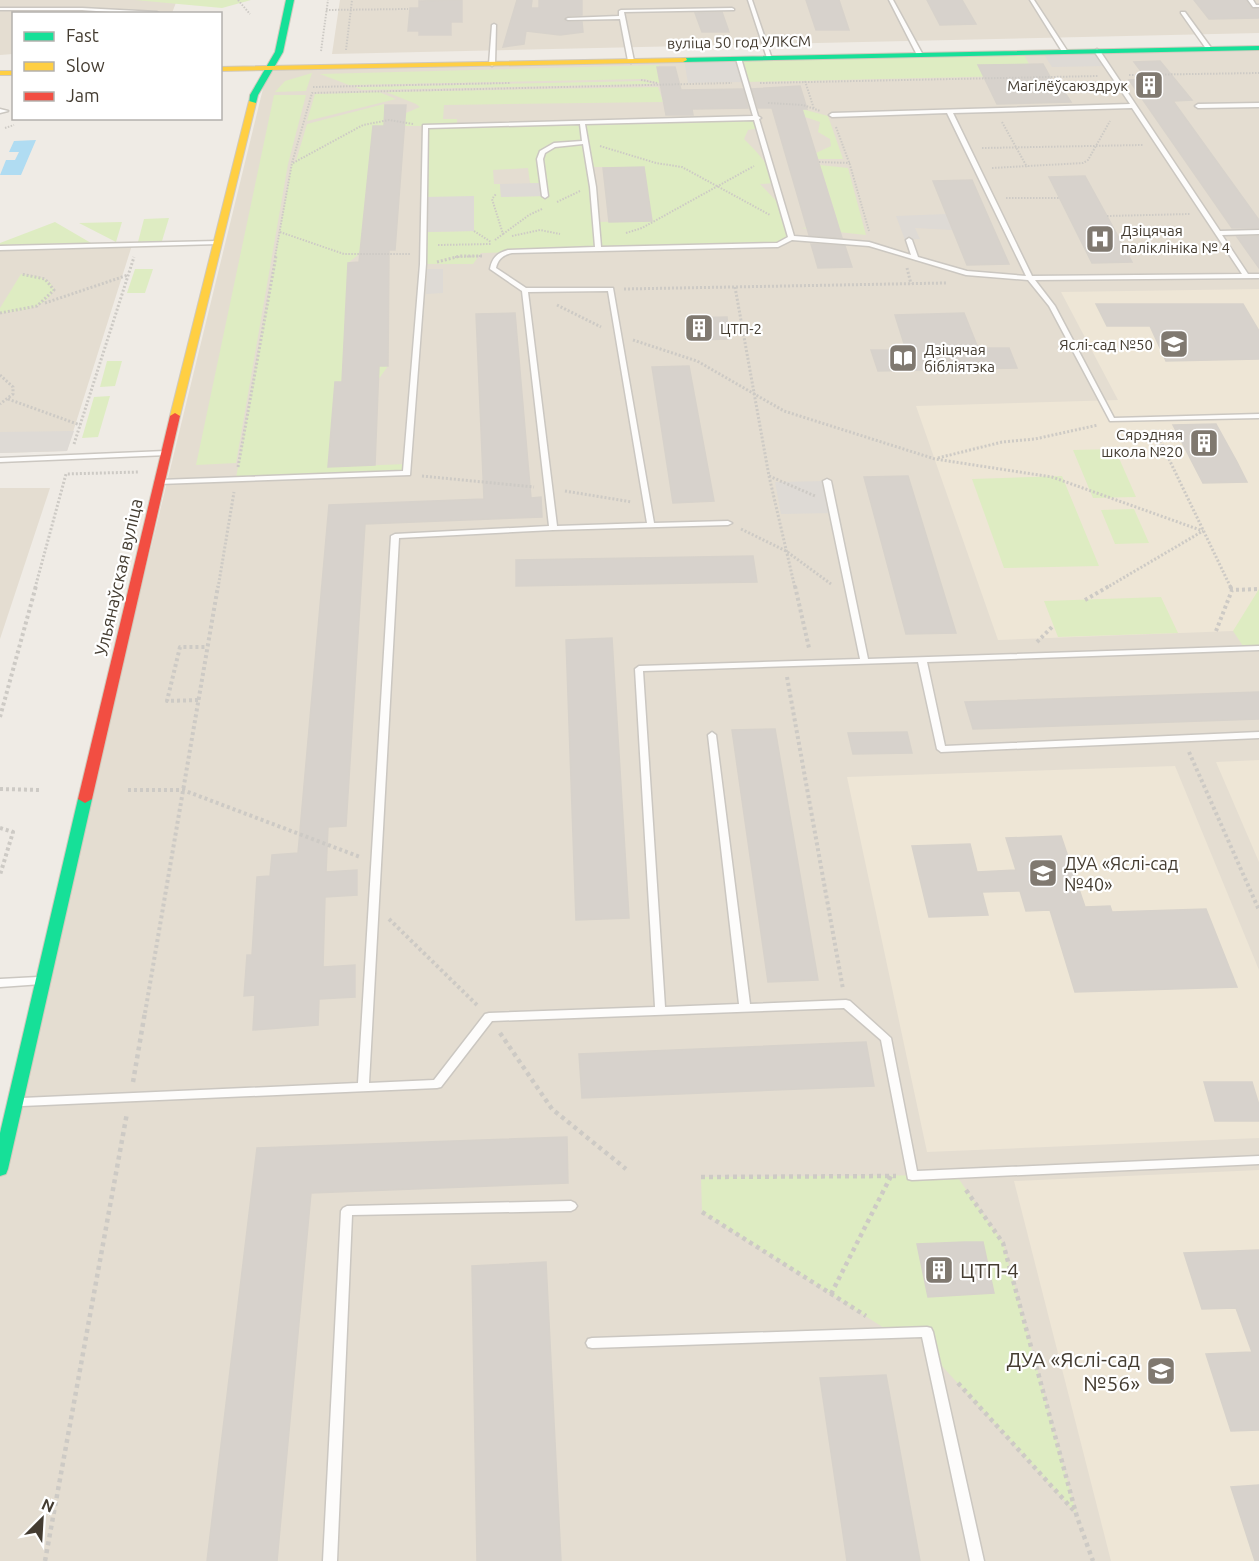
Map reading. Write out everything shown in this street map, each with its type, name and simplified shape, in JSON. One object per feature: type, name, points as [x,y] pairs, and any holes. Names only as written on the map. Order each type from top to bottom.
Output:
[{"type":"main road","name":"Ульянаўская вуліца","points":[[0,1169],[160,476],[217,243],[254,95],[279,52],[290,0]]},
{"type":"main road","name":"вуліца 50 год УЛКСМ","points":[[222,69],[1259,48]]},
{"type":"lane","points":[[619,0],[631,61]]},
{"type":"lane","points":[[750,0],[770,58]]},
{"type":"lane","points":[[891,0],[920,55]]},
{"type":"lane","points":[[1032,0],[1065,52]]},
{"type":"lane","points":[[1250,0],[1255,6],[1259,6]]},
{"type":"lane","points":[[0,9],[138,12]]},
{"type":"lane","points":[[621,11],[732,9]]},
{"type":"lane","points":[[1183,12],[1209,49]]},
{"type":"lane","points":[[568,19],[622,18]]},
{"type":"lane","points":[[492,64],[494,25]]},
{"type":"lane","points":[[1097,51],[1245,274]]},
{"type":"lane","points":[[739,59],[791,238]]},
{"type":"lane","points":[[1198,106],[1259,105]]},
{"type":"lane","points":[[832,116],[1133,106]]},
{"type":"lane","points":[[950,113],[1029,278],[1052,306],[1112,420],[1259,416]]},
{"type":"lane","points":[[160,476],[236,478],[407,473],[423,266],[425,126],[758,118]]},
{"type":"lane","points":[[582,122],[593,187],[598,245]]},
{"type":"lane","points":[[545,196],[540,159],[542,152],[554,145],[585,142]]},
{"type":"lane","points":[[1218,233],[1259,232]]},
{"type":"lane","points":[[651,525],[611,289],[525,290],[493,269],[498,256],[512,251],[598,245],[778,245],[791,238],[869,244],[966,273],[1029,278],[1245,274],[1259,276]]},
{"type":"lane","points":[[909,240],[915,258]]},
{"type":"lane","points":[[0,248],[217,243]]},
{"type":"lane","points":[[525,290],[553,528]]},
{"type":"lane","points":[[0,460],[166,453]]},
{"type":"lane","points":[[827,481],[865,662]]},
{"type":"lane","points":[[363,1088],[395,536],[553,528],[728,523]]},
{"type":"lane","points":[[660,1011],[639,669],[1259,648]]},
{"type":"lane","points":[[921,659],[941,749],[1259,735]]},
{"type":"lane","points":[[712,735],[745,1008]]},
{"type":"lane","points":[[0,983],[43,981]]},
{"type":"lane","points":[[15,1102],[437,1084],[489,1017],[846,1004],[886,1038],[912,1176],[1259,1160]]},
{"type":"lane","points":[[330,1561],[347,1211],[570,1206]]},
{"type":"lane","points":[[592,1343],[927,1332],[977,1561]]},
{"type":"path","points":[[238,0],[250,14]]},
{"type":"path","points":[[320,51],[328,0]]},
{"type":"path","points":[[346,50],[352,0]]},
{"type":"path","points":[[326,10],[408,9]]},
{"type":"path","points":[[45,1561],[130,1097],[237,466],[292,163],[312,93],[1259,73]]},
{"type":"path","points":[[615,81],[646,80],[662,85]]},
{"type":"path","points":[[805,81],[814,109]]},
{"type":"path","points":[[313,87],[514,83]]},
{"type":"path","points":[[768,103],[803,105],[832,116],[850,163],[870,238]]},
{"type":"path","points":[[976,168],[1083,163],[1088,160],[1118,106]]},
{"type":"path","points":[[996,111],[1027,167]]},
{"type":"path","points":[[292,163],[363,125],[389,120],[425,126]]},
{"type":"path","points":[[5,128],[14,125]]},
{"type":"path","points":[[585,142],[656,163],[682,167],[788,226]]},
{"type":"path","points":[[967,149],[1159,144]]},
{"type":"path","points":[[598,245],[642,228],[769,158]]},
{"type":"path","points":[[819,162],[850,163]]},
{"type":"path","points":[[496,194],[492,199],[503,234],[491,242],[540,230],[563,235]]},
{"type":"path","points":[[991,198],[1059,198]]},
{"type":"path","points":[[1107,216],[1205,214]]},
{"type":"path","points":[[280,232],[344,254],[388,254]]},
{"type":"path","points":[[423,246],[494,243]]},
{"type":"path","points":[[0,717],[70,458],[138,244]]},
{"type":"path","points":[[423,266],[460,256],[498,256]]},
{"type":"path","points":[[21,274],[43,278],[52,284],[54,291],[39,305]]},
{"type":"path","points":[[0,313],[23,311],[128,275]]},
{"type":"path","points":[[611,289],[955,283]]},
{"type":"path","points":[[735,287],[769,476],[813,664]]},
{"type":"path","points":[[556,305],[619,336],[697,361],[784,411],[935,459],[1052,477],[1203,531]]},
{"type":"path","points":[[0,375],[13,387],[13,394],[0,404]]},
{"type":"path","points":[[8,399],[80,425]]},
{"type":"path","points":[[1150,419],[1232,590],[1216,631]]},
{"type":"path","points":[[935,459],[1002,442],[1035,439],[1084,429],[1112,420]]},
{"type":"path","points":[[66,474],[160,476]]},
{"type":"path","points":[[769,476],[832,504]]},
{"type":"path","points":[[1085,600],[1203,531]]},
{"type":"path","points":[[1232,590],[1259,589]]},
{"type":"path","points":[[1040,638],[1054,625]]},
{"type":"path","points":[[198,699],[167,701],[180,647],[207,647]]},
{"type":"path","points":[[784,665],[846,1004]]},
{"type":"path","points":[[1183,738],[1259,910]]},
{"type":"path","points":[[0,789],[40,789]]},
{"type":"path","points":[[128,790],[183,790],[376,863]]},
{"type":"path","points":[[0,828],[13,832],[0,875]]},
{"type":"path","points":[[373,904],[489,1017],[552,1109],[626,1169]]},
{"type":"path","points":[[956,1174],[1003,1243],[1076,1513],[1093,1561]]},
{"type":"path","points":[[831,1294],[891,1176]]},
{"type":"path","points":[[701,1177],[912,1176]]},
{"type":"path","points":[[702,1212],[892,1333]]},
{"type":"path","points":[[932,1355],[1076,1513]]},
{"type":"shaded area","points":[[0,0],[177,0],[172,12],[12,12],[12,54],[0,55]]},
{"type":"shaded area","points":[[340,0],[1259,0],[1259,33],[332,54]]},
{"type":"shaded area","points":[[1097,51],[1107,66],[1052,67],[1043,53]]},
{"type":"shaded area","points":[[1259,51],[1259,1561],[0,1561],[0,1167],[268,68]]},
{"type":"shaded area","points":[[739,59],[746,82],[688,83],[684,60]]},
{"type":"shaded area","points":[[543,183],[545,196],[501,197],[500,184]]},
{"type":"shaded area","points":[[474,196],[474,231],[423,232],[425,197]]},
{"type":"shaded area","points":[[947,214],[953,230],[915,228],[920,239],[905,240],[896,216]]},
{"type":"shaded area","points":[[133,242],[67,451],[0,453],[0,245]]},
{"type":"shaded area","points":[[427,269],[443,269],[443,293],[426,294]]},
{"type":"shaded area","points":[[1259,289],[1259,630],[998,640],[916,406],[1118,400],[1061,292]]},
{"type":"shaded area","points":[[74,431],[67,451],[0,453],[0,432]]},
{"type":"shaded area","points":[[827,481],[834,513],[781,514],[775,482]]},
{"type":"shaded area","points":[[0,488],[50,488],[0,639]]},
{"type":"shaded area","points":[[1259,760],[1259,862],[1216,762]]},
{"type":"shaded area","name":"ДУА «Яслі-сад №40»","points":[[1175,766],[1259,970],[1259,1138],[927,1152],[847,777]]},
{"type":"shaded area","name":"ДУА «Яслі-сад №56»","points":[[1259,1170],[1259,1561],[1111,1561],[1014,1181]]},
{"type":"green space","points":[[135,0],[251,0],[222,8]]},
{"type":"green space","points":[[1023,53],[1029,64],[979,65],[983,74],[1010,76],[746,82],[739,59]]},
{"type":"green space","points":[[659,65],[660,80],[679,79],[662,84],[645,79],[349,85],[320,74]]},
{"type":"green space","points":[[312,73],[306,91],[275,92],[285,81]]},
{"type":"green space","points":[[645,81],[653,84],[362,90],[355,87]]},
{"type":"green space","points":[[658,87],[663,102],[444,105],[443,119],[457,119],[457,123],[442,125],[758,118],[760,128],[748,130],[744,139],[763,159],[774,177],[776,183],[760,184],[783,208],[791,238],[778,245],[481,253],[473,264],[423,264],[423,232],[474,231],[425,197],[425,126],[373,126],[360,251],[348,263],[343,367],[388,366],[378,380],[335,382],[328,467],[407,464],[407,473],[236,478],[292,163],[296,161],[307,124],[384,104],[385,114],[406,113],[420,107],[386,92]],"holes":[[[590,167],[644,167],[651,221],[596,222]],[[528,168],[530,183],[543,183],[545,196],[501,197],[500,184],[494,184],[493,170]]]},
{"type":"green space","points":[[379,92],[396,99],[307,121],[315,94]]},
{"type":"green space","points":[[274,95],[306,95],[288,164],[236,463],[196,465]]},
{"type":"green space","points":[[802,109],[828,116],[843,159],[818,159],[816,153],[831,146],[830,139],[818,132],[820,122],[805,117]]},
{"type":"green space","points":[[820,165],[848,168],[866,235],[801,228],[839,226]]},
{"type":"green space","points":[[169,218],[162,241],[138,242],[144,219]]},
{"type":"green space","points":[[55,222],[91,243],[0,245],[0,243]]},
{"type":"green space","points":[[122,222],[116,242],[79,223]]},
{"type":"green space","points":[[135,269],[153,269],[145,293],[127,293]]},
{"type":"green space","points":[[21,274],[45,279],[54,290],[44,302],[37,306],[0,313],[0,308]]},
{"type":"green space","points":[[107,361],[122,361],[115,386],[100,387]]},
{"type":"green space","points":[[110,396],[98,437],[82,438],[94,397]]},
{"type":"green space","points":[[1115,449],[1136,497],[1093,498],[1073,450]]},
{"type":"green space","points":[[1062,476],[1099,566],[1004,568],[972,479]]},
{"type":"green space","points":[[1134,509],[1149,543],[1115,544],[1101,510]]},
{"type":"green space","points":[[1259,589],[1259,648],[1245,649],[1233,631]]},
{"type":"green space","points":[[1161,597],[1178,633],[1058,637],[1044,601]]},
{"type":"green space","points":[[956,1175],[1003,1243],[1076,1513],[932,1355],[927,1332],[892,1333],[702,1212],[701,1177]]},
{"type":"water","points":[[36,140],[21,175],[0,175],[6,160],[15,160],[19,152],[9,152],[14,141]]},
{"type":"building","points":[[462,0],[462,22],[451,22],[451,35],[419,35],[419,31],[408,31],[410,8],[419,8],[419,1]]},
{"type":"building","points":[[517,0],[532,0],[531,8],[539,8],[539,0],[582,0],[582,15],[568,16],[564,20],[582,22],[583,32],[560,35],[526,31],[524,44],[503,47]]},
{"type":"building","points":[[806,0],[839,0],[849,30],[816,30]]},
{"type":"building","points":[[927,0],[962,0],[976,24],[940,25]]},
{"type":"building","points":[[1194,0],[1246,0],[1251,8],[1259,9],[1259,18],[1209,19]]},
{"type":"building","points":[[722,12],[729,32],[702,32],[695,13]]},
{"type":"building","points":[[1160,61],[1192,100],[1173,101],[1259,220],[1259,228],[1232,228],[1129,80],[1147,79],[1134,62]]},
{"type":"building","points":[[1043,64],[1053,82],[1058,82],[1071,102],[997,104],[978,65]]},
{"type":"building","points":[[657,67],[675,67],[681,90],[743,89],[748,108],[692,109],[693,115],[666,115]]},
{"type":"building","points":[[800,86],[807,109],[802,109],[842,238],[809,235],[772,108],[758,108],[752,89]]},
{"type":"building","points":[[385,105],[406,105],[395,250],[389,250],[388,366],[379,366],[375,465],[328,467],[335,382],[342,382],[348,263],[359,262],[373,126],[384,126]]},
{"type":"building","points":[[644,167],[652,221],[609,222],[603,168]]},
{"type":"building","name":"Дзіцячая паліклініка № 4","points":[[1085,176],[1132,262],[1092,263],[1049,177]]},
{"type":"building","points":[[972,180],[1009,264],[967,265],[933,181]]},
{"type":"building","points":[[1259,236],[1259,268],[1237,237]]},
{"type":"building","points":[[811,244],[845,246],[852,267],[818,268]]},
{"type":"building","points":[[1096,304],[1243,304],[1259,331],[1259,359],[1166,361],[1150,326],[1107,326]]},
{"type":"building","points":[[515,313],[531,498],[541,497],[542,517],[365,524],[346,826],[328,827],[326,872],[357,870],[357,895],[325,897],[323,967],[355,965],[355,997],[319,999],[318,1025],[253,1030],[255,995],[244,996],[247,955],[252,955],[257,877],[270,876],[272,855],[298,853],[329,505],[484,499],[476,314]]},
{"type":"building","points":[[964,313],[978,348],[1009,348],[1017,368],[878,371],[871,350],[906,350],[895,315]]},
{"type":"building","points":[[727,317],[729,339],[690,340],[688,318]]},
{"type":"building","points":[[689,366],[714,501],[673,503],[652,367]]},
{"type":"building","name":"Сярэдняя школа №20","points":[[1216,424],[1247,482],[1203,483],[1173,425]]},
{"type":"building","points":[[908,476],[956,633],[906,634],[864,477]]},
{"type":"building","points":[[753,556],[757,582],[516,586],[516,560]]},
{"type":"building","points":[[612,638],[629,918],[576,920],[566,640]]},
{"type":"building","points":[[1259,692],[1259,719],[973,729],[965,702]]},
{"type":"building","points":[[775,729],[818,980],[768,982],[732,730]]},
{"type":"building","points":[[907,732],[912,753],[853,754],[848,733]]},
{"type":"building","name":"ДУА «Яслі-сад №40»","points":[[1061,836],[1085,907],[1110,906],[1112,912],[1206,909],[1237,987],[1075,992],[1050,910],[1026,911],[1020,891],[982,892],[988,915],[929,917],[912,846],[970,844],[977,872],[1016,870],[1006,838]]},
{"type":"building","points":[[866,1042],[874,1086],[582,1098],[579,1054]]},
{"type":"building","points":[[1204,1082],[1252,1082],[1259,1105],[1259,1121],[1215,1121]]},
{"type":"building","points":[[567,1137],[568,1183],[311,1193],[277,1561],[207,1561],[257,1148]]},
{"type":"building","points":[[983,1242],[994,1293],[928,1297],[917,1244]]},
{"type":"building","points":[[1259,1250],[1259,1430],[1231,1431],[1206,1354],[1252,1352],[1236,1308],[1202,1309],[1184,1253]]},
{"type":"building","points":[[546,1262],[561,1561],[477,1561],[472,1266]]},
{"type":"building","points":[[886,1375],[920,1561],[847,1561],[820,1378]]},
{"type":"building","points":[[1259,1485],[1259,1561],[1255,1561],[1231,1487]]},
{"type":"traffic: fast","points":[[252,103],[254,95],[279,52],[290,0]]},
{"type":"traffic: fast","points":[[683,60],[1259,48]]},
{"type":"traffic: fast","points":[[0,1169],[85,799]]},
{"type":"traffic: slow","points":[[222,69],[683,60]]},
{"type":"traffic: slow","points":[[0,73],[12,73]]},
{"type":"traffic: slow","points":[[175,416],[252,103]]},
{"type":"traffic: jam","points":[[85,799],[175,416]]},
{"type":"place","name":"Магілёўсаюздрук","points":[[1149,85]]},
{"type":"place","name":"Дзіцячая паліклініка № 4","points":[[1100,239]]},
{"type":"place","name":"ЦТП-2","points":[[699,328]]},
{"type":"place","name":"Яслі-сад №50","points":[[1174,344]]},
{"type":"place","name":"Дзіцячая бібліятэка","points":[[903,358]]},
{"type":"place","name":"Сярэдняя школа №20","points":[[1204,443]]},
{"type":"place","name":"ДУА «Яслі-сад №40»","points":[[1043,873]]},
{"type":"place","name":"ЦТП-4","points":[[939,1270]]},
{"type":"place","name":"ДУА «Яслі-сад №56»","points":[[1161,1371]]}]
